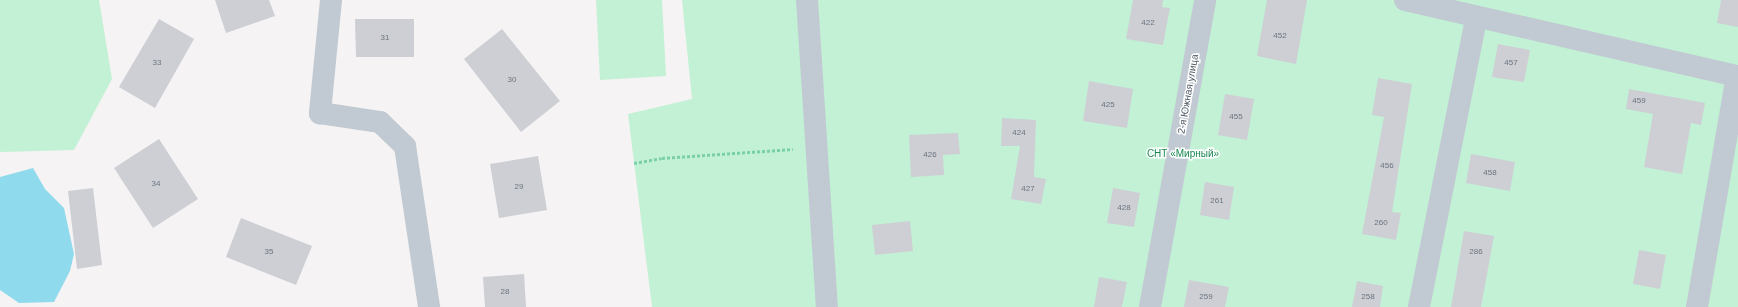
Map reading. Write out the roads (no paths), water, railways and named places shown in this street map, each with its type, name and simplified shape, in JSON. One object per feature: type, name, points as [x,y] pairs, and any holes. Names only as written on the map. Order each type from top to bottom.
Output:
[{"type":"lane","points":[[331,0],[320,113],[380,122],[405,146],[429,307]]},
{"type":"lane","points":[[808,0],[815,145],[826,307]]},
{"type":"lane","name":"2-я Южная улица","points":[[1150,307],[1205,0]]},
{"type":"lane","points":[[1405,0],[1476,18],[1738,76],[1697,307]]},
{"type":"lane","points":[[1419,307],[1476,18]]},
{"type":"water","points":[[33,168],[45,189],[64,208],[74,254],[70,271],[54,302],[19,303],[0,290],[0,177]]},
{"type":"park label","name":"СНТ «Мирный»","points":[[1183,154]]}]
